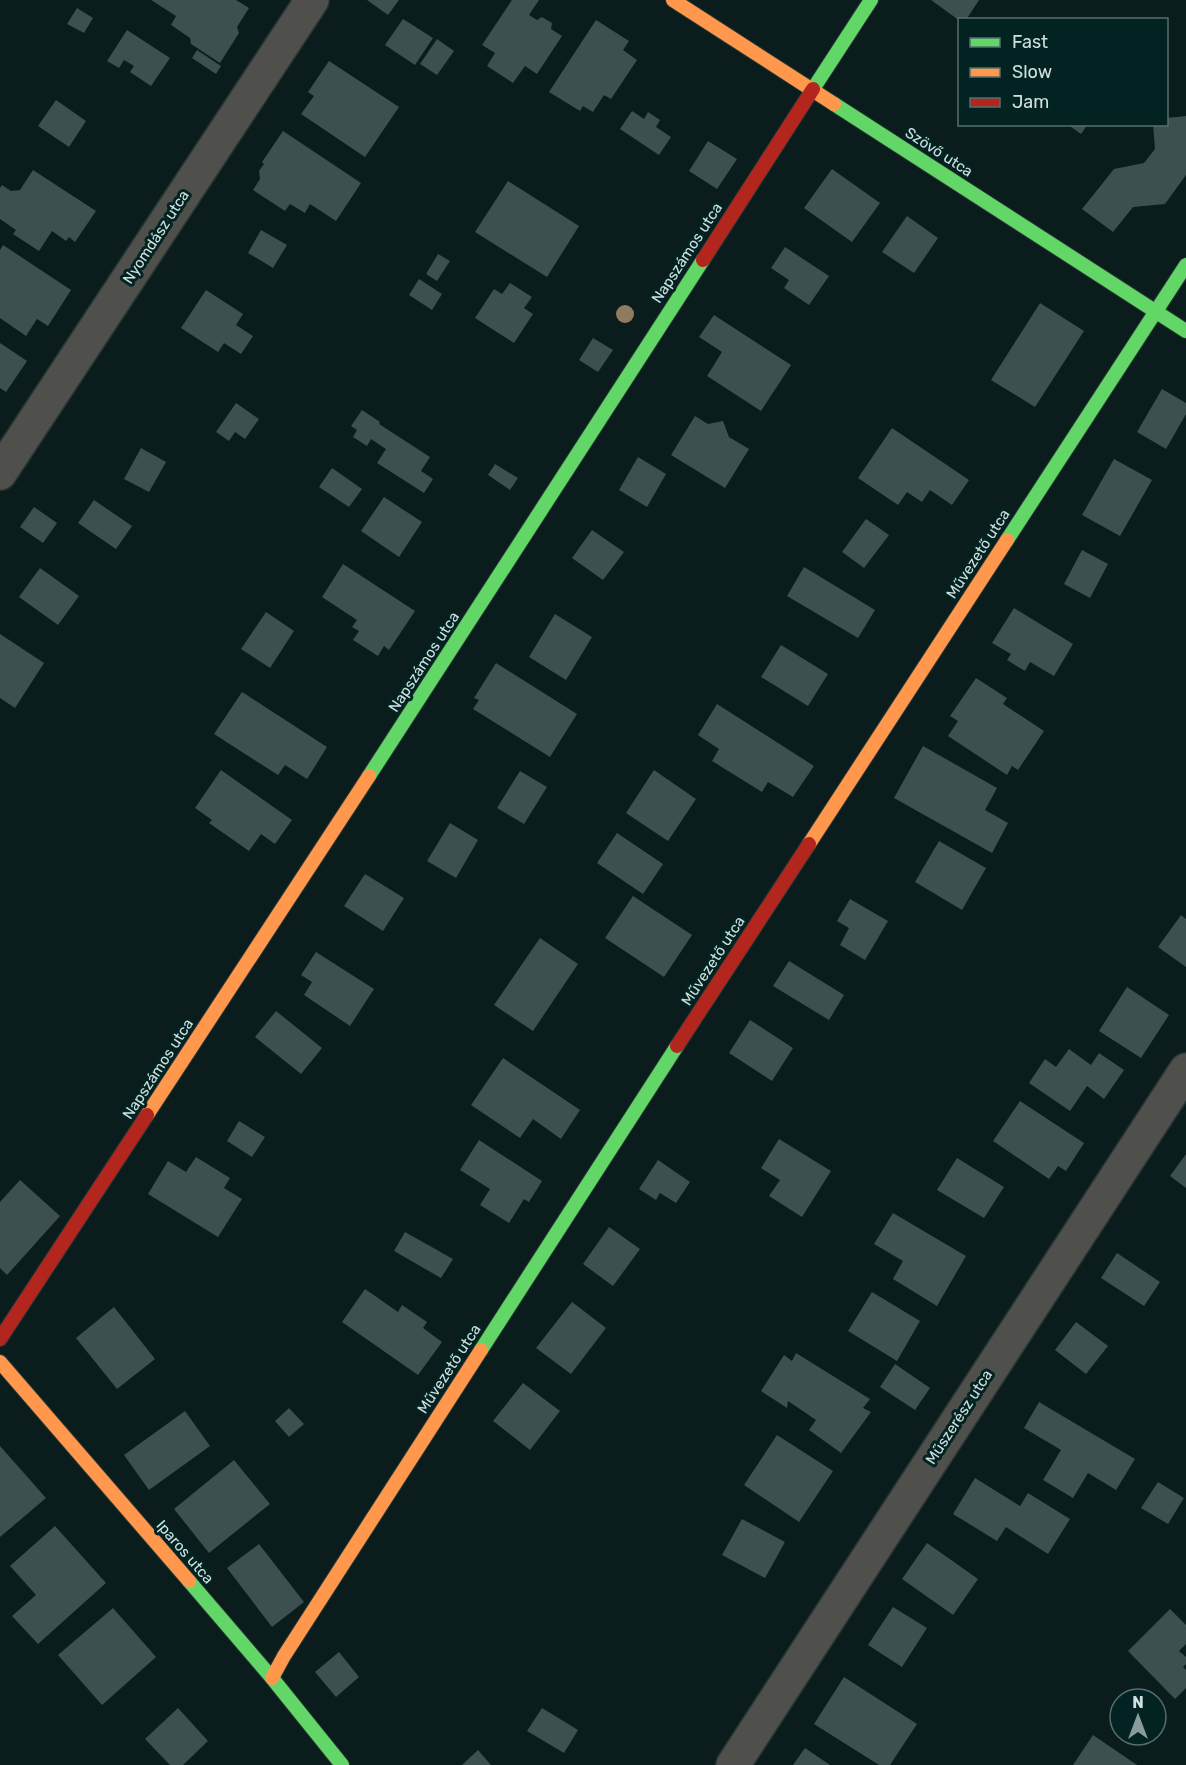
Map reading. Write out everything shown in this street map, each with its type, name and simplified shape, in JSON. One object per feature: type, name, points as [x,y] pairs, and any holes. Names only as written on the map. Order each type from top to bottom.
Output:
[{"type":"street","name":"Nyomdász utca","points":[[0,473],[312,0]]},
{"type":"street","name":"Szövő utca","points":[[674,0],[1186,331]]},
{"type":"street","name":"Napszámos utca","points":[[0,1339],[328,840],[871,0]]},
{"type":"street","name":"Művezető utca","points":[[272,1678],[612,1146],[1186,265]]},
{"type":"street","name":"Műszerész utca","points":[[733,1765],[1186,1070]]},
{"type":"street","name":"Iparos utca","points":[[0,1362],[272,1678],[342,1765]]},
{"type":"building","points":[[151,0],[236,0],[249,8],[237,27],[239,33],[220,63],[191,44],[190,38],[171,25],[176,16]]},
{"type":"building","points":[[367,0],[399,0],[388,15]]},
{"type":"building","points":[[512,0],[539,0],[529,15],[537,20],[542,17],[552,23],[551,29],[562,36],[537,74],[525,66],[513,83],[487,66],[495,53],[482,45]]},
{"type":"building","points":[[931,0],[979,0],[967,18],[958,20]]},
{"type":"building","points":[[77,8],[93,18],[84,33],[67,24]]},
{"type":"building","points":[[403,19],[433,38],[415,65],[385,45]]},
{"type":"building","points":[[596,20],[629,41],[623,50],[637,60],[611,99],[604,95],[593,112],[583,106],[580,111],[549,92]]},
{"type":"building","points":[[127,30],[170,58],[151,86],[130,72],[134,66],[124,60],[119,68],[107,61]]},
{"type":"building","points":[[437,39],[454,51],[437,75],[420,64]]},
{"type":"building","points":[[197,50],[221,66],[216,74],[192,58]]},
{"type":"building","points":[[329,61],[399,107],[365,157],[301,114],[314,96],[308,92]]},
{"type":"building","points":[[56,100],[86,121],[69,147],[38,126]]},
{"type":"building","points":[[632,111],[644,119],[648,112],[660,120],[656,127],[671,137],[659,155],[620,129]]},
{"type":"building","points":[[1186,116],[1186,175],[1165,204],[1133,207],[1113,232],[1082,209],[1114,169],[1144,163],[1155,149],[1153,126],[1168,126],[1168,118]]},
{"type":"building","points":[[1070,126],[1087,126],[1081,134]]},
{"type":"building","points":[[283,131],[361,183],[336,221],[310,204],[305,213],[290,204],[285,211],[253,190],[260,179],[259,171],[264,164],[262,162]]},
{"type":"building","points":[[708,141],[737,159],[717,189],[689,171]]},
{"type":"building","points":[[832,169],[880,203],[852,242],[804,208]]},
{"type":"building","points":[[33,170],[96,211],[75,242],[69,237],[66,241],[52,231],[39,251],[13,234],[16,230],[0,219],[0,188],[2,185],[11,191],[20,190]]},
{"type":"building","points":[[508,181],[579,226],[547,277],[475,232]]},
{"type":"building","points":[[907,216],[938,238],[914,273],[882,252]]},
{"type":"building","points":[[261,230],[287,245],[273,268],[248,253]]},
{"type":"building","points":[[3,245],[71,290],[48,326],[37,319],[26,336],[0,318],[0,250]]},
{"type":"building","points":[[785,247],[829,276],[809,305],[784,288],[789,280],[771,268]]},
{"type":"building","points":[[438,254],[450,261],[437,281],[426,274]]},
{"type":"building","points":[[419,279],[442,294],[432,310],[409,295]]},
{"type":"building","points":[[510,283],[532,297],[524,308],[533,314],[514,343],[475,318],[494,289],[502,294]]},
{"type":"building","points":[[206,290],[243,314],[236,325],[253,336],[241,354],[224,343],[218,352],[181,328]]},
{"type":"building","points":[[1040,303],[1084,331],[1035,407],[991,380]]},
{"type":"building","points":[[714,315],[791,365],[761,411],[707,376],[722,352],[699,337]]},
{"type":"building","points":[[593,338],[613,350],[598,372],[579,360]]},
{"type":"building","points":[[0,343],[27,361],[6,392],[0,388]]},
{"type":"building","points":[[1162,389],[1186,403],[1186,414],[1166,449],[1137,432]]},
{"type":"building","points":[[236,403],[259,419],[245,439],[235,432],[229,441],[216,432]]},
{"type":"building","points":[[362,410],[380,422],[379,424],[430,457],[421,471],[433,479],[424,493],[377,463],[386,449],[371,439],[367,446],[353,437],[357,430],[351,426]]},
{"type":"building","points":[[695,416],[708,424],[723,421],[729,437],[749,449],[725,488],[671,455]]},
{"type":"building","points":[[892,428],[969,480],[952,505],[930,490],[922,502],[907,492],[898,505],[858,478]]},
{"type":"building","points":[[141,448],[166,462],[149,492],[124,479]]},
{"type":"building","points":[[638,457],[666,474],[647,507],[619,490]]},
{"type":"building","points":[[1114,459],[1152,480],[1120,536],[1082,515]]},
{"type":"building","points":[[495,464],[518,478],[510,490],[488,475]]},
{"type":"building","points":[[332,468],[362,489],[349,507],[319,487]]},
{"type":"building","points":[[384,497],[422,522],[399,557],[361,531]]},
{"type":"building","points":[[94,500],[132,526],[116,549],[78,523]]},
{"type":"building","points":[[34,507],[57,523],[43,543],[20,527]]},
{"type":"building","points":[[866,519],[889,535],[864,568],[842,552]]},
{"type":"building","points":[[592,530],[624,552],[603,580],[572,558]]},
{"type":"building","points":[[1082,550],[1108,564],[1090,598],[1064,584]]},
{"type":"building","points":[[343,564],[415,611],[389,650],[384,646],[378,656],[353,640],[359,631],[352,627],[357,620],[322,597]]},
{"type":"building","points":[[804,567],[875,610],[858,638],[787,596]]},
{"type":"building","points":[[40,568],[79,596],[58,625],[19,597]]},
{"type":"building","points":[[1014,608],[1073,644],[1054,676],[1030,662],[1025,671],[1007,660],[1011,654],[992,643]]},
{"type":"building","points":[[266,612],[294,631],[270,668],[241,649]]},
{"type":"building","points":[[555,614],[592,637],[566,680],[529,657]]},
{"type":"building","points":[[0,634],[44,663],[15,708],[0,698]]},
{"type":"building","points":[[781,645],[828,674],[808,706],[761,677]]},
{"type":"building","points":[[496,663],[577,714],[550,757],[473,709],[479,700],[474,698]]},
{"type":"building","points":[[976,678],[1007,698],[1003,704],[1044,731],[1018,770],[1012,766],[1007,775],[948,736],[958,721],[950,716]]},
{"type":"building","points":[[242,692],[327,747],[307,779],[285,765],[278,775],[214,734]]},
{"type":"building","points":[[717,704],[814,766],[793,797],[768,782],[762,792],[712,761],[719,749],[698,735]]},
{"type":"building","points":[[923,746],[997,788],[985,810],[1008,823],[992,853],[894,798]]},
{"type":"building","points":[[221,770],[292,820],[275,844],[261,834],[249,851],[209,823],[212,820],[195,808]]},
{"type":"building","points":[[654,770],[696,799],[668,841],[626,813]]},
{"type":"building","points":[[520,771],[547,787],[524,824],[497,808]]},
{"type":"building","points":[[450,823],[478,840],[456,878],[427,861]]},
{"type":"building","points":[[617,833],[663,864],[643,894],[597,863]]},
{"type":"building","points":[[939,841],[986,868],[962,910],[915,882]]},
{"type":"building","points":[[365,874],[404,898],[383,931],[344,906]]},
{"type":"building","points":[[633,896],[692,935],[664,977],[605,938]]},
{"type":"building","points":[[850,899],[888,921],[865,960],[840,945],[849,928],[837,921]]},
{"type":"building","points":[[1181,915],[1186,919],[1186,967],[1158,947]]},
{"type":"building","points":[[540,938],[578,964],[533,1031],[494,1005]]},
{"type":"building","points":[[316,952],[374,989],[350,1026],[304,995],[312,982],[301,975]]},
{"type":"building","points":[[789,961],[844,995],[829,1020],[773,986]]},
{"type":"building","points":[[1127,987],[1169,1015],[1141,1058],[1099,1031]]},
{"type":"building","points":[[276,1011],[322,1048],[301,1074],[255,1037]]},
{"type":"building","points":[[750,1020],[793,1048],[772,1081],[729,1053]]},
{"type":"building","points":[[1069,1049],[1091,1065],[1099,1053],[1124,1070],[1104,1099],[1087,1086],[1070,1111],[1029,1083],[1045,1059],[1056,1067]]},
{"type":"building","points":[[503,1058],[580,1110],[561,1139],[533,1119],[520,1138],[471,1105]]},
{"type":"building","points":[[1020,1101],[1084,1143],[1066,1171],[1058,1166],[1049,1179],[993,1141]]},
{"type":"building","points":[[239,1121],[265,1137],[252,1157],[227,1141]]},
{"type":"building","points":[[779,1139],[831,1171],[802,1217],[769,1196],[780,1180],[761,1168]]},
{"type":"building","points":[[479,1140],[542,1181],[529,1202],[524,1199],[509,1223],[480,1205],[490,1189],[460,1170]]},
{"type":"building","points":[[1186,1154],[1186,1188],[1170,1176]]},
{"type":"building","points":[[196,1157],[230,1178],[224,1188],[242,1199],[218,1237],[148,1194],[168,1161],[186,1172]]},
{"type":"building","points":[[957,1158],[1004,1187],[984,1218],[937,1190]]},
{"type":"building","points":[[658,1160],[690,1182],[676,1203],[660,1193],[656,1200],[639,1189]]},
{"type":"building","points":[[20,1180],[60,1216],[7,1275],[0,1268],[0,1202]]},
{"type":"building","points":[[893,1213],[966,1256],[937,1306],[893,1279],[903,1261],[874,1244]]},
{"type":"building","points":[[609,1227],[640,1249],[613,1286],[583,1264]]},
{"type":"building","points":[[405,1232],[453,1259],[441,1278],[394,1251]]},
{"type":"building","points":[[1117,1253],[1160,1282],[1144,1306],[1101,1278]]},
{"type":"building","points":[[365,1289],[398,1312],[402,1305],[427,1322],[423,1328],[442,1342],[418,1375],[342,1322]]},
{"type":"building","points":[[872,1292],[920,1321],[897,1361],[848,1331]]},
{"type":"building","points":[[572,1302],[606,1328],[571,1374],[536,1348]]},
{"type":"building","points":[[114,1307],[155,1359],[117,1389],[76,1338]]},
{"type":"building","points":[[1076,1322],[1108,1346],[1086,1374],[1055,1350]]},
{"type":"building","points":[[796,1353],[870,1399],[863,1408],[871,1412],[841,1453],[809,1430],[816,1420],[788,1401],[787,1408],[761,1391],[784,1355],[792,1361]]},
{"type":"building","points":[[895,1364],[930,1388],[915,1410],[880,1387]]},
{"type":"building","points":[[523,1383],[560,1411],[530,1450],[493,1421]]},
{"type":"building","points":[[1039,1402],[1135,1459],[1116,1490],[1088,1473],[1073,1498],[1043,1480],[1061,1450],[1024,1428]]},
{"type":"building","points":[[289,1408],[304,1424],[289,1437],[275,1421]]},
{"type":"building","points":[[185,1411],[210,1446],[149,1490],[124,1455]]},
{"type":"building","points":[[777,1435],[833,1471],[799,1522],[744,1485]]},
{"type":"building","points":[[0,1446],[46,1498],[0,1537]]},
{"type":"building","points":[[234,1460],[270,1504],[209,1553],[174,1509]]},
{"type":"building","points":[[975,1478],[1020,1506],[1028,1493],[1070,1519],[1048,1554],[1006,1527],[997,1541],[953,1514]]},
{"type":"building","points":[[1158,1482],[1184,1498],[1168,1524],[1141,1508]]},
{"type":"building","points":[[742,1519],[785,1542],[765,1578],[722,1555]]},
{"type":"building","points":[[55,1526],[106,1583],[38,1644],[12,1616],[36,1595],[10,1566]]},
{"type":"building","points":[[927,1543],[978,1579],[953,1615],[902,1579]]},
{"type":"building","points":[[259,1544],[304,1602],[272,1627],[227,1568]]},
{"type":"building","points":[[893,1607],[927,1628],[902,1667],[868,1645]]},
{"type":"building","points":[[113,1608],[156,1657],[102,1705],[58,1655]]},
{"type":"building","points":[[1170,1609],[1186,1625],[1186,1644],[1179,1651],[1186,1657],[1186,1664],[1183,1667],[1186,1670],[1186,1688],[1175,1699],[1168,1692],[1168,1687],[1163,1687],[1128,1651]]},
{"type":"building","points":[[339,1652],[359,1677],[336,1697],[315,1672]]},
{"type":"building","points":[[844,1677],[917,1724],[890,1765],[879,1765],[814,1724]]},
{"type":"building","points":[[178,1708],[208,1741],[183,1765],[170,1765],[145,1739]]},
{"type":"building","points":[[542,1708],[578,1730],[564,1753],[527,1731]]},
{"type":"building","points":[[1093,1735],[1137,1765],[1073,1765]]},
{"type":"building","points":[[805,1748],[830,1765],[793,1765]]},
{"type":"building","points":[[478,1750],[491,1765],[462,1765]]},
{"type":"traffic: fast","points":[[813,89],[871,0]]},
{"type":"traffic: fast","points":[[834,104],[1186,331]]},
{"type":"traffic: fast","points":[[369,776],[703,260]]},
{"type":"traffic: fast","points":[[1007,540],[1186,265]]},
{"type":"traffic: fast","points":[[481,1350],[677,1046]]},
{"type":"traffic: fast","points":[[189,1581],[272,1678],[342,1765]]},
{"type":"traffic: slow","points":[[673,0],[834,104]]},
{"type":"traffic: slow","points":[[809,844],[1007,540]]},
{"type":"traffic: slow","points":[[147,1115],[369,776]]},
{"type":"traffic: slow","points":[[272,1678],[481,1350]]},
{"type":"traffic: slow","points":[[0,1362],[189,1581]]},
{"type":"traffic: jam","points":[[703,260],[813,89]]},
{"type":"traffic: jam","points":[[677,1046],[809,844]]},
{"type":"traffic: jam","points":[[0,1339],[147,1115]]}]
